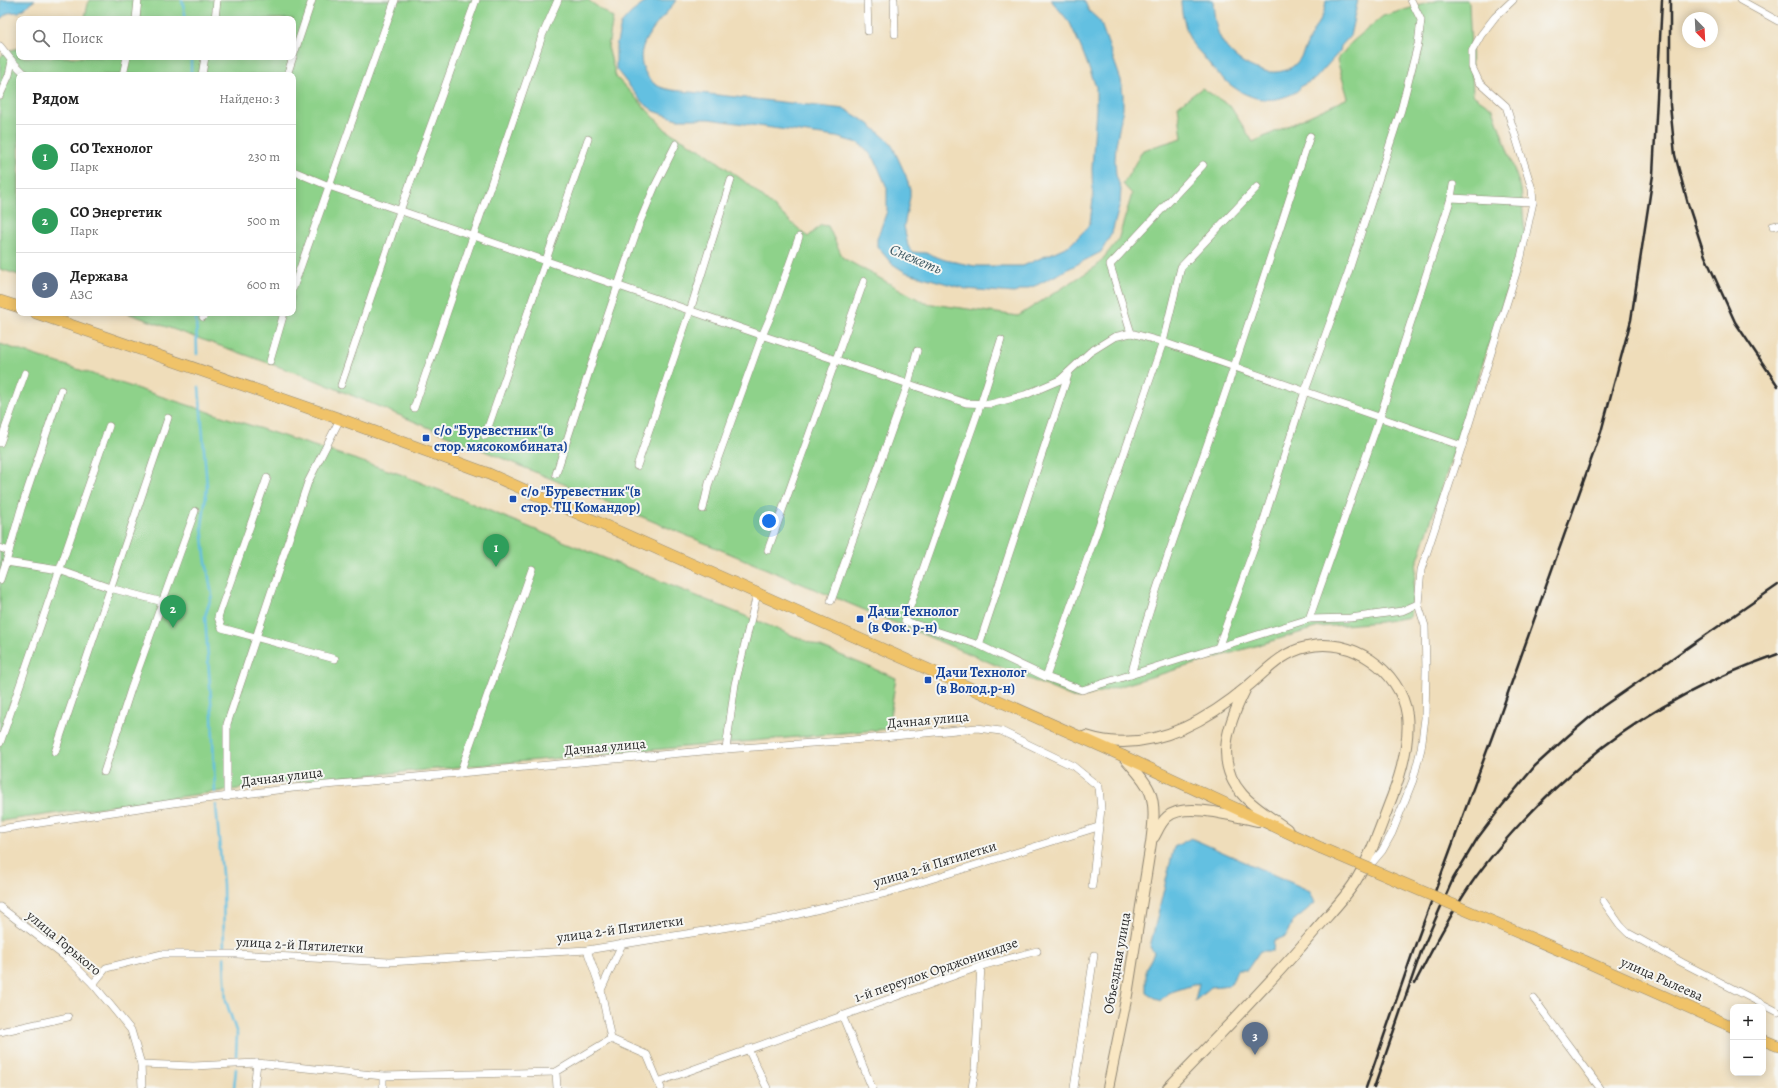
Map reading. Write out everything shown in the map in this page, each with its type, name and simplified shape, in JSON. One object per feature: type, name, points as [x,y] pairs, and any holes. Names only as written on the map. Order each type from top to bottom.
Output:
[{"type":"main road","points":[[0,301],[16,306]]},
{"type":"main road","name":"улица Рылеева","points":[[45,316],[340,419],[489,474],[1123,756],[1302,840],[1580,959],[1730,1026]]},
{"type":"main road","points":[[1766,1041],[1778,1046]]},
{"type":"street","points":[[136,16],[138,0]]},
{"type":"street","points":[[215,16],[217,0]]},
{"type":"street","points":[[296,48],[312,0]]},
{"type":"street","points":[[296,280],[394,0]]},
{"type":"street","points":[[341,385],[400,211],[476,0]]},
{"type":"street","points":[[414,408],[542,36],[558,0]]},
{"type":"street","points":[[867,0],[868,31]]},
{"type":"street","points":[[894,0],[895,34]]},
{"type":"street","points":[[1218,648],[1261,529],[1305,391],[1348,274],[1401,110],[1418,44],[1421,20],[1411,0]]},
{"type":"street","points":[[1168,1088],[1280,972],[1382,851],[1392,833],[1413,780],[1421,749],[1425,718],[1425,626],[1418,604],[1421,570],[1462,446],[1521,257],[1533,202],[1532,189],[1506,106],[1479,82],[1472,67],[1472,51],[1481,34],[1495,17],[1513,0]]},
{"type":"street","points":[[1740,0],[1778,22]]},
{"type":"street","points":[[0,46],[23,72]]},
{"type":"street","points":[[124,72],[126,60]]},
{"type":"street","points":[[202,72],[204,60]]},
{"type":"street","points":[[288,72],[292,60]]},
{"type":"street","points":[[0,95],[2,85],[9,75],[12,61]]},
{"type":"street","points":[[1132,676],[1141,637],[1165,564],[1234,366],[1310,136]]},
{"type":"street","points":[[485,436],[588,138]]},
{"type":"street","points":[[556,474],[617,286],[639,224],[655,186],[676,144]]},
{"type":"street","points":[[1131,333],[1110,265],[1202,165]]},
{"type":"street","points":[[296,172],[329,186],[400,211],[762,336],[966,402],[990,404],[1025,395],[1060,380],[1090,352],[1114,337],[1131,333],[1234,366],[1462,446]]},
{"type":"street","points":[[637,466],[690,311],[731,180]]},
{"type":"street","points":[[1308,619],[1380,417],[1451,198],[1453,185]]},
{"type":"street","points":[[1046,677],[1163,342],[1181,267],[1257,187]]},
{"type":"street","points":[[1451,198],[1533,202]]},
{"type":"street","points":[[704,509],[709,483],[799,237]]},
{"type":"street","points":[[768,550],[864,281]]},
{"type":"street","points":[[270,360],[283,316]]},
{"type":"street","points":[[1001,340],[981,403],[905,620],[979,645],[1046,677],[1082,690],[1132,676],[1308,619],[1350,618],[1402,612],[1418,604]]},
{"type":"street","points":[[831,601],[908,384],[918,351]]},
{"type":"street","points":[[979,645],[1069,371]]},
{"type":"street","points":[[0,443],[25,373]]},
{"type":"street","points":[[0,580],[20,509],[61,390]]},
{"type":"street","points":[[55,752],[168,418]]},
{"type":"street","points":[[227,797],[226,724],[308,482],[340,419]]},
{"type":"street","points":[[0,743],[109,426]]},
{"type":"street","points":[[267,478],[218,617],[222,628],[335,659]]},
{"type":"street","points":[[104,772],[131,689],[195,511]]},
{"type":"street","points":[[0,548],[9,551]]},
{"type":"street","points":[[6,562],[59,570],[110,588],[163,602]]},
{"type":"street","points":[[460,773],[532,569]]},
{"type":"street","points":[[726,749],[735,684],[757,594]]},
{"type":"street","points":[[1057,727],[1090,738],[1116,742],[1142,740],[1169,735],[1206,718],[1247,687],[1273,664],[1290,653],[1307,647],[1325,645],[1343,647],[1362,654],[1376,663],[1397,687],[1407,713],[1407,738],[1405,755],[1399,777],[1373,846],[1355,883]]},
{"type":"street","points":[[1247,687],[1235,710],[1228,729],[1226,745],[1229,770],[1233,781],[1242,795],[1302,840]]},
{"type":"street","name":"Дачная улица","points":[[0,829],[172,803],[293,788],[977,728],[1001,731],[1073,766],[1099,787],[1101,809],[1092,886]]},
{"type":"street","points":[[1123,756],[1142,779],[1150,792],[1153,819],[1151,843]]},
{"type":"street","points":[[1151,843],[1161,823],[1168,816],[1179,810],[1205,811],[1264,822]]},
{"type":"street","name":"улица 2-й Пятилетки","points":[[93,984],[106,968],[162,954],[236,954],[389,962],[587,950],[778,919],[878,895],[1098,827]]},
{"type":"street","name":"Объездная улица","points":[[1108,1088],[1127,995],[1151,843]]},
{"type":"street","points":[[1603,901],[1620,925],[1628,933],[1683,964],[1778,1012]]},
{"type":"street","name":"улица Горького","points":[[0,907],[68,959],[93,984],[131,1030],[141,1064],[142,1088]]},
{"type":"street","points":[[601,990],[622,944]]},
{"type":"street","points":[[587,950],[601,990],[611,1039]]},
{"type":"street","name":"1-й переулок Орджоникидзе","points":[[659,1085],[748,1049],[980,966],[1037,951]]},
{"type":"street","points":[[1074,1088],[1094,955]]},
{"type":"street","points":[[972,1088],[975,1070],[980,966]]},
{"type":"street","points":[[1534,999],[1600,1088]]},
{"type":"street","name":"1-й переулок Орджоникидзе","points":[[842,1015],[872,1088]]},
{"type":"street","points":[[0,1032],[68,1017]]},
{"type":"street","points":[[611,1039],[647,1055],[659,1085]]},
{"type":"street","points":[[141,1064],[193,1066],[257,1063],[383,1076],[556,1072],[611,1039]]},
{"type":"street","points":[[748,1049],[767,1088]]},
{"type":"street","points":[[254,1088],[257,1063]]},
{"type":"street","points":[[556,1072],[557,1088]]},
{"type":"street","points":[[383,1076],[383,1088]]},
{"type":"green space","points":[[89,0],[588,0],[613,18],[608,47],[616,77],[666,130],[706,153],[744,181],[808,237],[821,225],[828,226],[843,258],[925,303],[1018,316],[1097,266],[1118,240],[1132,194],[1123,184],[1143,150],[1182,138],[1178,106],[1202,88],[1230,106],[1253,142],[1348,98],[1337,60],[1352,42],[1383,16],[1439,0],[1466,0],[1469,3],[1473,95],[1493,109],[1521,189],[1525,236],[1416,566],[1410,617],[1380,622],[1319,627],[1077,699],[308,377],[135,316],[296,316],[296,72],[16,72],[16,274],[0,269],[0,57],[7,51],[16,49],[16,60],[296,60],[296,16],[85,16]]},
{"type":"green space","points":[[0,344],[400,474],[896,678],[888,729],[290,782],[0,821]]},
{"type":"water","points":[[0,0],[35,0],[19,12],[8,13],[0,19]]},
{"type":"water","name":"Снежеть","points":[[648,0],[676,0],[650,33],[642,51],[641,61],[645,72],[650,80],[656,85],[672,90],[845,109],[869,124],[891,143],[906,176],[910,190],[904,226],[908,246],[912,252],[926,253],[945,260],[975,266],[1023,266],[1070,245],[1086,229],[1090,222],[1093,199],[1092,169],[1096,87],[1070,23],[1051,0],[1084,0],[1089,11],[1100,21],[1121,80],[1123,94],[1123,108],[1116,145],[1115,160],[1116,175],[1121,189],[1120,204],[1112,233],[1101,252],[1037,285],[1014,293],[966,289],[905,272],[891,263],[877,246],[877,239],[887,211],[887,188],[875,160],[865,148],[858,143],[836,137],[709,119],[677,119],[654,111],[642,102],[616,69],[616,47],[621,24],[631,13]]},
{"type":"water","points":[[1181,0],[1213,0],[1217,28],[1224,44],[1245,64],[1264,71],[1274,72],[1283,71],[1292,67],[1299,60],[1323,13],[1326,0],[1358,0],[1350,36],[1341,46],[1340,51],[1315,79],[1301,86],[1296,92],[1284,97],[1260,99],[1238,90],[1228,83],[1194,46],[1186,30]]},
{"type":"water","points":[[1191,838],[1310,891],[1315,903],[1292,922],[1286,936],[1274,941],[1273,951],[1260,951],[1247,970],[1237,970],[1231,985],[1211,987],[1195,1001],[1199,983],[1168,993],[1160,1001],[1146,992],[1146,969],[1154,953],[1150,947],[1174,847]]},
{"type":"waterway","points":[[182,0],[185,16]]},
{"type":"waterway","points":[[191,60],[191,72]]},
{"type":"waterway","points":[[196,316],[197,354]]},
{"type":"waterway","points":[[199,387],[207,487],[202,526],[205,556],[212,595],[205,616],[212,714],[215,792]]},
{"type":"waterway","points":[[216,805],[223,885],[224,949]]},
{"type":"waterway","points":[[224,957],[226,1001],[237,1034],[236,1056]]},
{"type":"waterway","points":[[234,1088],[236,1069]]},
{"type":"railway","points":[[1366,1088],[1416,943],[1499,718],[1601,432],[1631,320],[1653,175],[1662,0]]},
{"type":"railway","points":[[1670,0],[1670,105],[1675,155],[1688,204],[1705,256],[1735,322],[1778,386]]},
{"type":"railway","points":[[1374,1088],[1421,952],[1453,879],[1477,839],[1501,807],[1535,766],[1602,707],[1778,585]]},
{"type":"railway","points":[[1415,983],[1449,920],[1479,872],[1516,828],[1546,797],[1603,747],[1623,732],[1665,706],[1732,672],[1778,654]]},
{"type":"place","name":"с/о \"Буревестник\"(в стор. мясокомбината)","points":[[426,438]]},
{"type":"place","name":"с/о \"Буревестник\"(в стор. ТЦ Командор)","points":[[513,499]]},
{"type":"place","name":"СО Технолог","points":[[496,567]]},
{"type":"place","name":"Дачи Технолог (в Фок. р-н)","points":[[860,619]]},
{"type":"place","name":"СО Энергетик","points":[[173,628]]},
{"type":"place","name":"Дачи Технолог (в Волод.р-н)","points":[[928,680]]},
{"type":"place","name":"Держава","points":[[1255,1055]]}]
